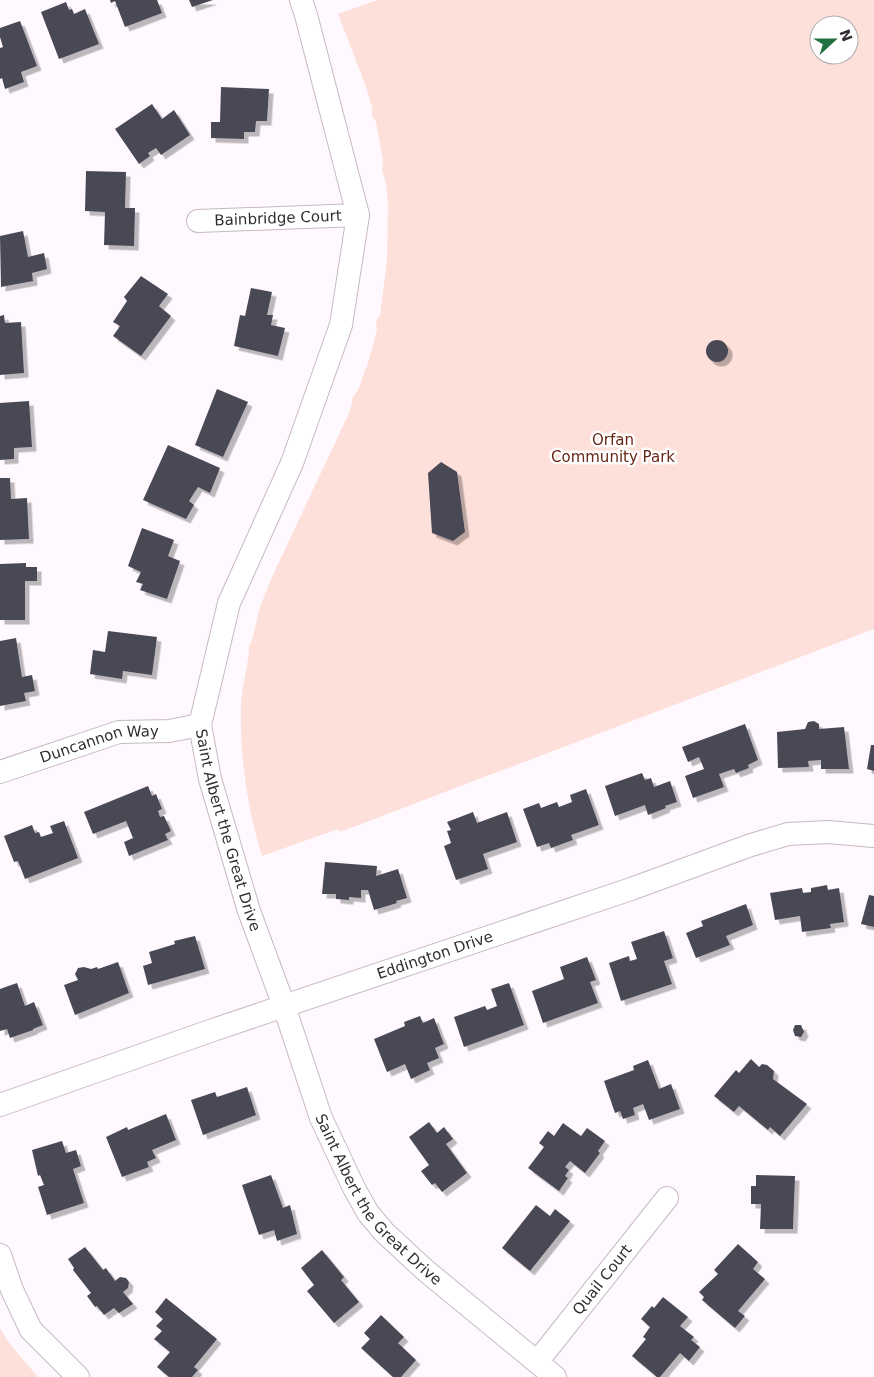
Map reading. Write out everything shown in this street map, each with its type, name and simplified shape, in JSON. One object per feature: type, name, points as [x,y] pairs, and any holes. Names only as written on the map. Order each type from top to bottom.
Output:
[{"type":"street","name":"Saint Albert the Great Drive","points":[[300,0],[306,15],[358,215],[341,325],[292,463],[229,603],[200,725],[210,778],[249,911],[284,1006],[320,1118],[354,1188],[368,1213],[384,1232],[426,1270],[555,1377]]},
{"type":"street","name":"Bainbridge Court","points":[[198,221],[358,215]]},
{"type":"street","name":"Duncannon Way","points":[[0,772],[119,732],[169,731],[200,725]]},
{"type":"street","name":"Eddington Drive","points":[[0,1105],[284,1006],[631,889],[751,845],[788,834],[828,832],[874,836]]},
{"type":"street","name":"Quail Court","points":[[537,1362],[667,1198]]},
{"type":"street","points":[[0,1255],[12,1290],[31,1330],[78,1377]]},
{"type":"green space","name":"Orfan Community Park","points":[[377,0],[874,0],[874,629],[340,832],[338,829],[262,856],[248,801],[243,764],[241,699],[249,646],[260,607],[272,577],[350,411],[353,397],[358,390],[369,360],[377,330],[376,321],[380,315],[387,261],[388,206],[386,183],[382,170],[383,160],[376,122],[372,116],[372,107],[338,14]]},
{"type":"green space","points":[[0,1328],[9,1343],[38,1377],[0,1377]]},
{"type":"building","points":[[110,0],[157,0],[162,13],[125,27],[115,1],[111,3]]},
{"type":"building","points":[[189,0],[213,0],[192,7]]},
{"type":"building","points":[[66,2],[69,10],[72,9],[74,14],[85,9],[99,44],[59,59],[41,12]]},
{"type":"building","points":[[20,21],[37,66],[21,72],[24,82],[5,89],[2,78],[0,79],[0,48],[3,47],[0,28]]},
{"type":"building","points":[[221,87],[269,89],[267,121],[256,121],[255,132],[244,132],[244,139],[211,138],[211,122],[220,122]]},
{"type":"building","points":[[152,104],[162,119],[174,110],[190,135],[161,155],[156,148],[148,153],[150,156],[139,164],[115,129]]},
{"type":"building","points":[[86,171],[126,172],[125,208],[135,208],[134,246],[104,245],[105,212],[85,211]]},
{"type":"building","points":[[23,231],[28,257],[44,253],[47,269],[32,273],[33,281],[1,287],[0,236]]},
{"type":"building","points":[[141,276],[168,294],[159,306],[171,316],[141,356],[113,336],[120,326],[113,322],[127,301],[124,297]]},
{"type":"building","points":[[251,288],[272,292],[267,315],[273,315],[271,325],[285,328],[278,356],[234,346],[240,315],[245,316]]},
{"type":"building","points":[[4,315],[5,323],[21,322],[24,373],[0,375],[0,316]]},
{"type":"building","points":[[713,340],[721,340],[728,347],[728,355],[721,362],[713,362],[706,355],[706,347]]},
{"type":"building","points":[[217,389],[248,402],[223,457],[195,445]]},
{"type":"building","points":[[29,401],[32,447],[14,448],[14,459],[0,460],[0,403]]},
{"type":"building","points":[[168,445],[220,468],[210,493],[198,487],[189,501],[194,505],[186,519],[143,500]]},
{"type":"building","points":[[441,462],[457,472],[465,532],[453,541],[432,533],[428,473]]},
{"type":"building","points":[[0,478],[10,478],[11,499],[27,498],[29,539],[0,540]]},
{"type":"building","points":[[142,528],[174,540],[168,556],[180,561],[167,599],[140,590],[143,584],[136,582],[141,572],[128,566]]},
{"type":"building","points":[[26,563],[26,567],[37,567],[37,581],[25,581],[25,620],[0,620],[0,564]]},
{"type":"building","points":[[108,631],[157,637],[152,675],[123,671],[122,679],[90,674],[93,650],[105,652]]},
{"type":"building","points":[[16,638],[22,677],[32,675],[35,691],[24,693],[26,701],[0,706],[0,641]]},
{"type":"building","points":[[814,721],[819,724],[819,729],[844,727],[849,769],[821,769],[821,760],[808,761],[809,767],[778,768],[777,732],[805,729],[808,722]]},
{"type":"building","points":[[745,724],[758,760],[748,765],[749,768],[736,773],[734,769],[719,774],[724,787],[693,798],[685,776],[704,769],[699,757],[688,762],[682,747]]},
{"type":"building","points":[[871,745],[874,745],[874,771],[867,769]]},
{"type":"building","points":[[642,773],[645,780],[651,778],[654,787],[670,781],[677,802],[648,815],[645,805],[615,816],[605,786]]},
{"type":"building","points":[[148,786],[152,796],[156,794],[162,809],[158,811],[160,817],[164,816],[171,831],[165,834],[168,840],[129,856],[124,842],[133,838],[126,821],[93,834],[84,812]]},
{"type":"building","points":[[586,789],[599,825],[571,835],[573,840],[551,848],[549,843],[537,847],[523,809],[539,803],[541,808],[557,802],[559,807],[572,802],[570,795]]},
{"type":"building","points":[[473,812],[477,823],[507,812],[517,842],[483,854],[488,869],[456,880],[444,846],[451,843],[447,831],[451,830],[447,822]]},
{"type":"building","points":[[64,821],[78,858],[25,879],[18,861],[14,862],[4,836],[32,825],[35,833],[39,832],[41,837],[53,833],[50,826]]},
{"type":"building","points":[[325,862],[377,866],[376,876],[398,869],[407,898],[374,910],[368,890],[361,890],[361,898],[349,897],[349,900],[336,899],[336,894],[322,894]]},
{"type":"building","points":[[827,885],[828,890],[839,888],[844,922],[830,924],[831,928],[802,932],[800,916],[775,920],[770,893],[802,888],[803,893],[811,892],[811,888]]},
{"type":"building","points":[[869,895],[874,896],[874,927],[861,924]]},
{"type":"building","points":[[746,904],[753,925],[726,936],[730,945],[696,958],[686,933],[703,926],[701,921]]},
{"type":"building","points":[[664,931],[673,958],[664,961],[672,984],[621,1001],[609,963],[629,956],[630,961],[637,959],[631,942]]},
{"type":"building","points":[[195,936],[205,969],[148,985],[143,966],[152,963],[149,952],[175,944],[174,941]]},
{"type":"building","points":[[587,957],[596,980],[590,982],[598,1003],[543,1023],[532,991],[564,979],[560,967]]},
{"type":"building","points":[[118,962],[129,993],[75,1015],[64,985],[78,980],[75,974],[78,968],[91,969],[97,967],[98,969]]},
{"type":"building","points":[[17,983],[25,1006],[34,1002],[43,1025],[10,1038],[7,1029],[0,1031],[0,989]]},
{"type":"building","points":[[509,983],[524,1025],[464,1047],[454,1017],[485,1006],[487,1010],[497,1006],[491,989]]},
{"type":"building","points":[[420,1016],[423,1023],[434,1018],[444,1044],[435,1048],[439,1058],[427,1063],[430,1070],[411,1079],[405,1064],[387,1072],[374,1039],[405,1026],[404,1022]]},
{"type":"building","points":[[795,1025],[801,1025],[804,1032],[801,1037],[795,1036],[793,1030]]},
{"type":"building","points":[[751,1059],[759,1067],[762,1064],[767,1065],[774,1071],[773,1079],[807,1104],[780,1136],[770,1127],[768,1130],[739,1106],[734,1112],[714,1096],[736,1070],[739,1073]]},
{"type":"building","points":[[648,1060],[659,1089],[671,1084],[680,1109],[649,1120],[643,1104],[633,1108],[635,1115],[623,1119],[620,1111],[615,1113],[604,1081],[634,1070],[633,1066]]},
{"type":"building","points":[[247,1087],[256,1115],[203,1135],[191,1100],[215,1092],[217,1097]]},
{"type":"building","points":[[166,1114],[176,1140],[152,1150],[156,1158],[147,1162],[149,1167],[122,1177],[106,1137],[127,1127],[128,1130]]},
{"type":"building","points":[[429,1122],[437,1133],[444,1127],[453,1139],[446,1144],[467,1173],[442,1192],[435,1183],[432,1185],[421,1171],[429,1165],[409,1137]]},
{"type":"building","points":[[563,1123],[581,1136],[587,1128],[605,1141],[598,1151],[600,1153],[585,1173],[570,1161],[565,1167],[569,1170],[565,1176],[568,1178],[559,1191],[528,1168],[544,1147],[539,1143],[548,1131],[554,1136]]},
{"type":"building","points":[[62,1141],[66,1153],[76,1150],[81,1166],[73,1169],[84,1203],[47,1215],[38,1187],[44,1185],[40,1175],[38,1176],[32,1150]]},
{"type":"building","points":[[271,1175],[283,1208],[290,1205],[297,1234],[277,1241],[274,1230],[259,1235],[242,1185]]},
{"type":"building","points":[[756,1175],[795,1176],[793,1229],[760,1229],[761,1204],[751,1204],[751,1186],[756,1186]]},
{"type":"building","points":[[536,1205],[550,1216],[555,1209],[570,1221],[530,1271],[502,1248]]},
{"type":"building","points":[[738,1244],[758,1262],[753,1269],[765,1279],[738,1311],[745,1316],[735,1328],[702,1300],[704,1297],[699,1292],[718,1274],[714,1270]]},
{"type":"building","points":[[85,1247],[103,1270],[106,1268],[115,1281],[120,1277],[126,1278],[129,1282],[128,1288],[123,1292],[133,1304],[119,1313],[114,1308],[104,1315],[97,1306],[95,1307],[87,1296],[91,1293],[73,1270],[74,1268],[68,1259]]},
{"type":"building","points":[[322,1250],[344,1277],[341,1280],[359,1302],[334,1323],[307,1291],[314,1285],[301,1268]]},
{"type":"building","points":[[663,1297],[688,1317],[680,1326],[694,1337],[691,1340],[700,1347],[689,1361],[680,1353],[660,1377],[657,1377],[632,1356],[646,1339],[643,1337],[650,1327],[641,1319]]},
{"type":"building","points":[[166,1298],[217,1339],[194,1367],[198,1370],[192,1377],[169,1377],[157,1367],[170,1352],[154,1339],[162,1331],[156,1326],[163,1319],[155,1312]]},
{"type":"building","points":[[381,1315],[404,1337],[398,1343],[416,1360],[401,1377],[393,1377],[361,1348],[370,1339],[364,1333]]}]
